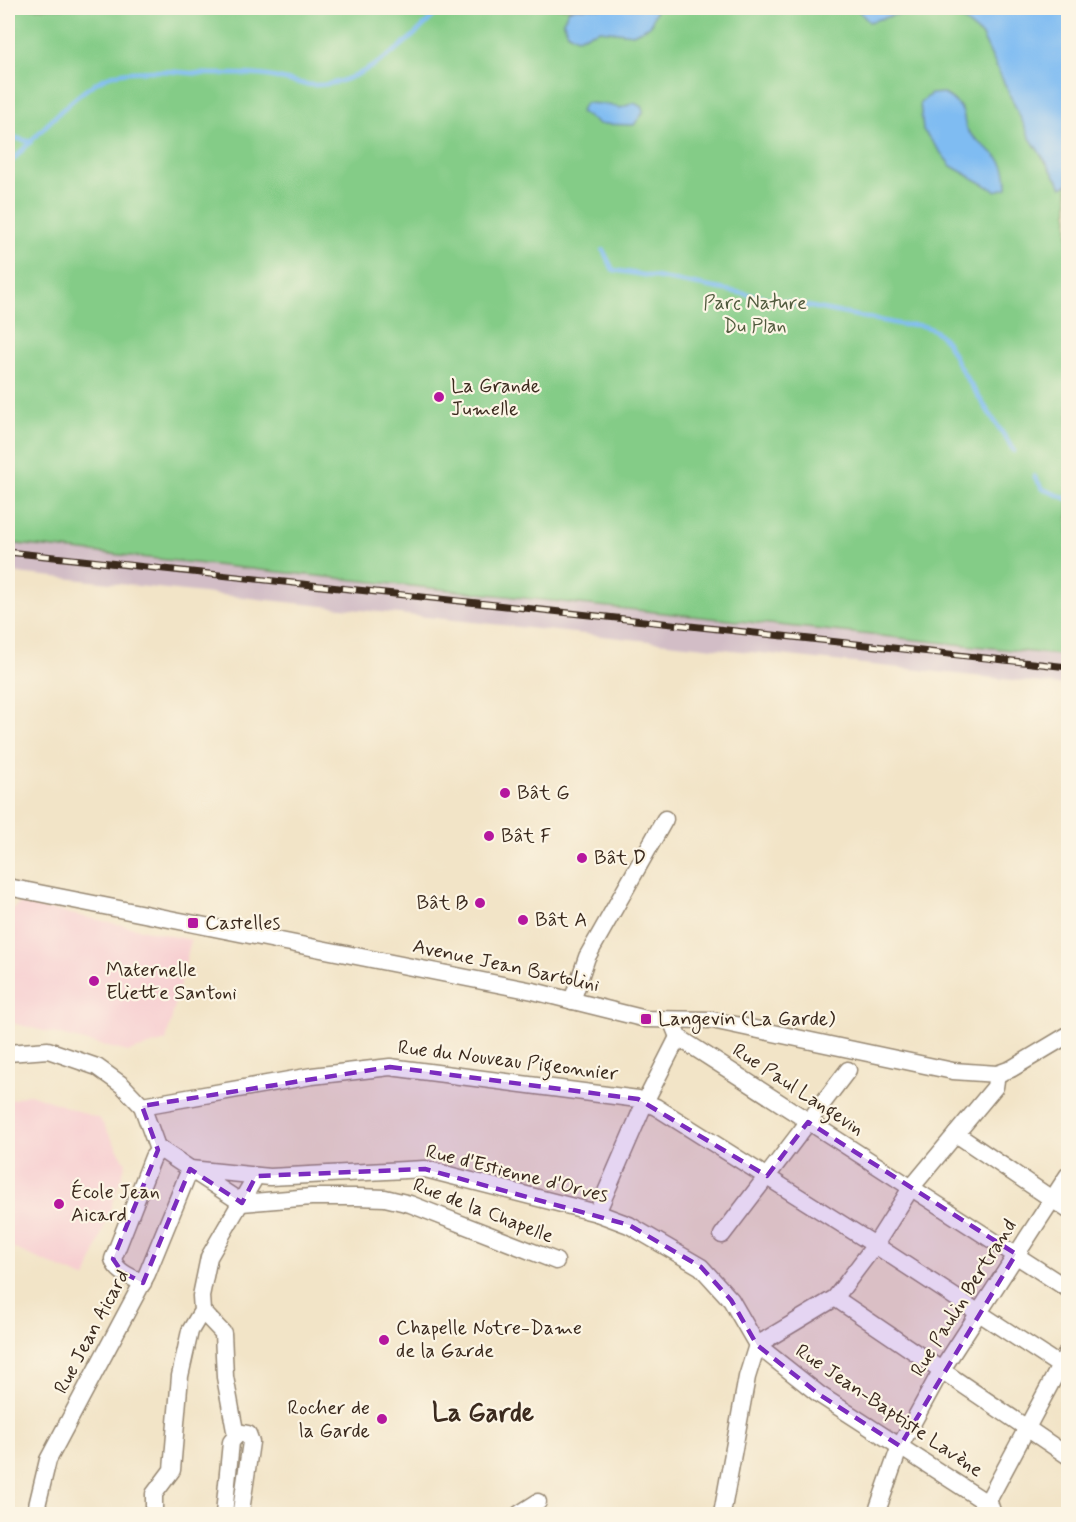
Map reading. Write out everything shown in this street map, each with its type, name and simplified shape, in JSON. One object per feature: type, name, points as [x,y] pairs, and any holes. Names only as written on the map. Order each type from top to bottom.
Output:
[{"type":"street","points":[[572,1001],[587,957],[665,819]]},
{"type":"street","name":"Avenue Jean Bartolini","points":[[8,887],[250,934],[572,1001],[646,1019],[712,1020],[943,1069],[997,1074]]},
{"type":"street","points":[[597,1213],[645,1102],[678,1037],[671,1020]]},
{"type":"street","points":[[722,1515],[747,1377],[757,1345],[836,1298],[875,1245],[911,1188],[994,1087],[997,1074],[1011,1069],[1068,1035]]},
{"type":"street","name":"Rue Paul Langevin","points":[[678,1037],[1068,1289]]},
{"type":"street","points":[[8,1053],[48,1050],[97,1067],[122,1085],[142,1106],[157,1147],[160,1149],[153,1157],[112,1259],[114,1265],[122,1272],[143,1283]]},
{"type":"street","name":"Rue du Nouveau Pigeonnier","points":[[142,1106],[312,1076],[390,1066],[638,1099],[656,1107],[767,1176],[978,1312],[1066,1362]]},
{"type":"street","points":[[722,1235],[848,1070]]},
{"type":"street","points":[[956,1134],[1068,1210]]},
{"type":"street","name":"Rue d'Estienne d'Orves","points":[[160,1149],[190,1169],[270,1178],[425,1168],[597,1213],[629,1224],[701,1267],[731,1300],[757,1345]]},
{"type":"street","points":[[190,1169],[242,1203]]},
{"type":"street","name":"Rue Jean Aicard","points":[[35,1515],[48,1460],[143,1283],[190,1169]]},
{"type":"street","name":"Rue Paulin Bertrand","points":[[876,1515],[900,1446],[941,1371],[1068,1175]]},
{"type":"street","points":[[154,1515],[154,1494],[172,1470],[180,1376],[190,1331],[202,1311],[201,1296],[210,1257],[226,1224],[242,1203],[256,1176]]},
{"type":"street","name":"Rue de la Chapelle","points":[[242,1203],[312,1197],[385,1198],[410,1204],[556,1261]]},
{"type":"street","points":[[836,1298],[1068,1456]]},
{"type":"street","points":[[202,1311],[224,1333],[225,1377],[236,1436]]},
{"type":"street","name":"Rue Jean-Baptiste Lavène","points":[[757,1345],[820,1395],[900,1446],[987,1511]]},
{"type":"street","points":[[987,1511],[1028,1428],[1066,1362]]},
{"type":"street","points":[[224,1515],[231,1442],[238,1432],[248,1434],[251,1442],[241,1511],[244,1515]]},
{"type":"street","points":[[519,1515],[538,1502]]},
{"type":"highlighted area","points":[[390,1067],[638,1099],[767,1176],[808,1122],[1016,1254],[900,1446],[820,1395],[757,1345],[731,1300],[701,1267],[629,1225],[425,1169],[256,1176],[242,1203],[190,1169],[143,1283],[122,1272],[113,1259],[158,1150],[142,1106]]},
{"type":"shaded area","points":[[8,543],[1068,656],[1068,686],[8,572]]},
{"type":"shaded area","name":"Maternelle Eliette Santoni","points":[[20,903],[191,940],[166,1041],[128,1052],[8,1022],[8,913]]},
{"type":"shaded area","name":"École Jean Aicard","points":[[30,1094],[100,1119],[126,1163],[86,1279],[8,1246],[8,1101]]},
{"type":"green space","name":"Parc Nature Du Plan","points":[[8,8],[1068,8],[1068,656],[8,543]]},
{"type":"water","points":[[576,8],[653,8],[656,10],[650,26],[633,34],[600,30],[577,38],[568,33],[563,21],[569,10]]},
{"type":"water","points":[[856,8],[921,8],[869,22]]},
{"type":"water","points":[[948,8],[1068,8],[1068,184],[1062,187],[1030,138],[982,36]]},
{"type":"water","points":[[943,93],[960,107],[968,131],[1000,160],[1004,167],[1007,188],[996,191],[951,166],[923,130],[920,103],[931,94]]},
{"type":"water","points":[[585,103],[620,108],[634,103],[643,107],[643,113],[634,125],[599,124],[580,112]]},
{"type":"waterway","points":[[8,165],[70,103],[97,82],[110,76],[127,72],[161,71],[259,75],[313,85],[331,84],[366,70],[383,59],[415,34],[441,8]]},
{"type":"waterway","points":[[8,136],[31,142]]},
{"type":"waterway","points":[[603,250],[613,270],[904,325],[921,325],[932,329],[947,344],[1014,451]]},
{"type":"waterway","points":[[1034,476],[1043,489],[1068,499]]},
{"type":"railway","points":[[8,552],[1068,667]]},
{"type":"place","name":"La Grande Jumelle","points":[[439,397]]},
{"type":"place","name":"Bât G","points":[[505,793]]},
{"type":"place","name":"Bât F","points":[[489,836]]},
{"type":"place","name":"Bât D","points":[[582,858]]},
{"type":"place","name":"Bât B","points":[[480,903]]},
{"type":"place","name":"Bât A","points":[[523,920]]},
{"type":"place","name":"Castelles","points":[[193,923]]},
{"type":"place","name":"Maternelle Eliette Santoni","points":[[94,981]]},
{"type":"place","name":"Langevin (La Garde)","points":[[646,1019]]},
{"type":"place","name":"École Jean Aicard","points":[[59,1204]]},
{"type":"place","name":"Chapelle Notre-Dame de la Garde","points":[[384,1340]]},
{"type":"place","name":"Rocher de la Garde","points":[[382,1419]]},
{"type":"district","name":"La Garde","points":[[483,1414]]}]
